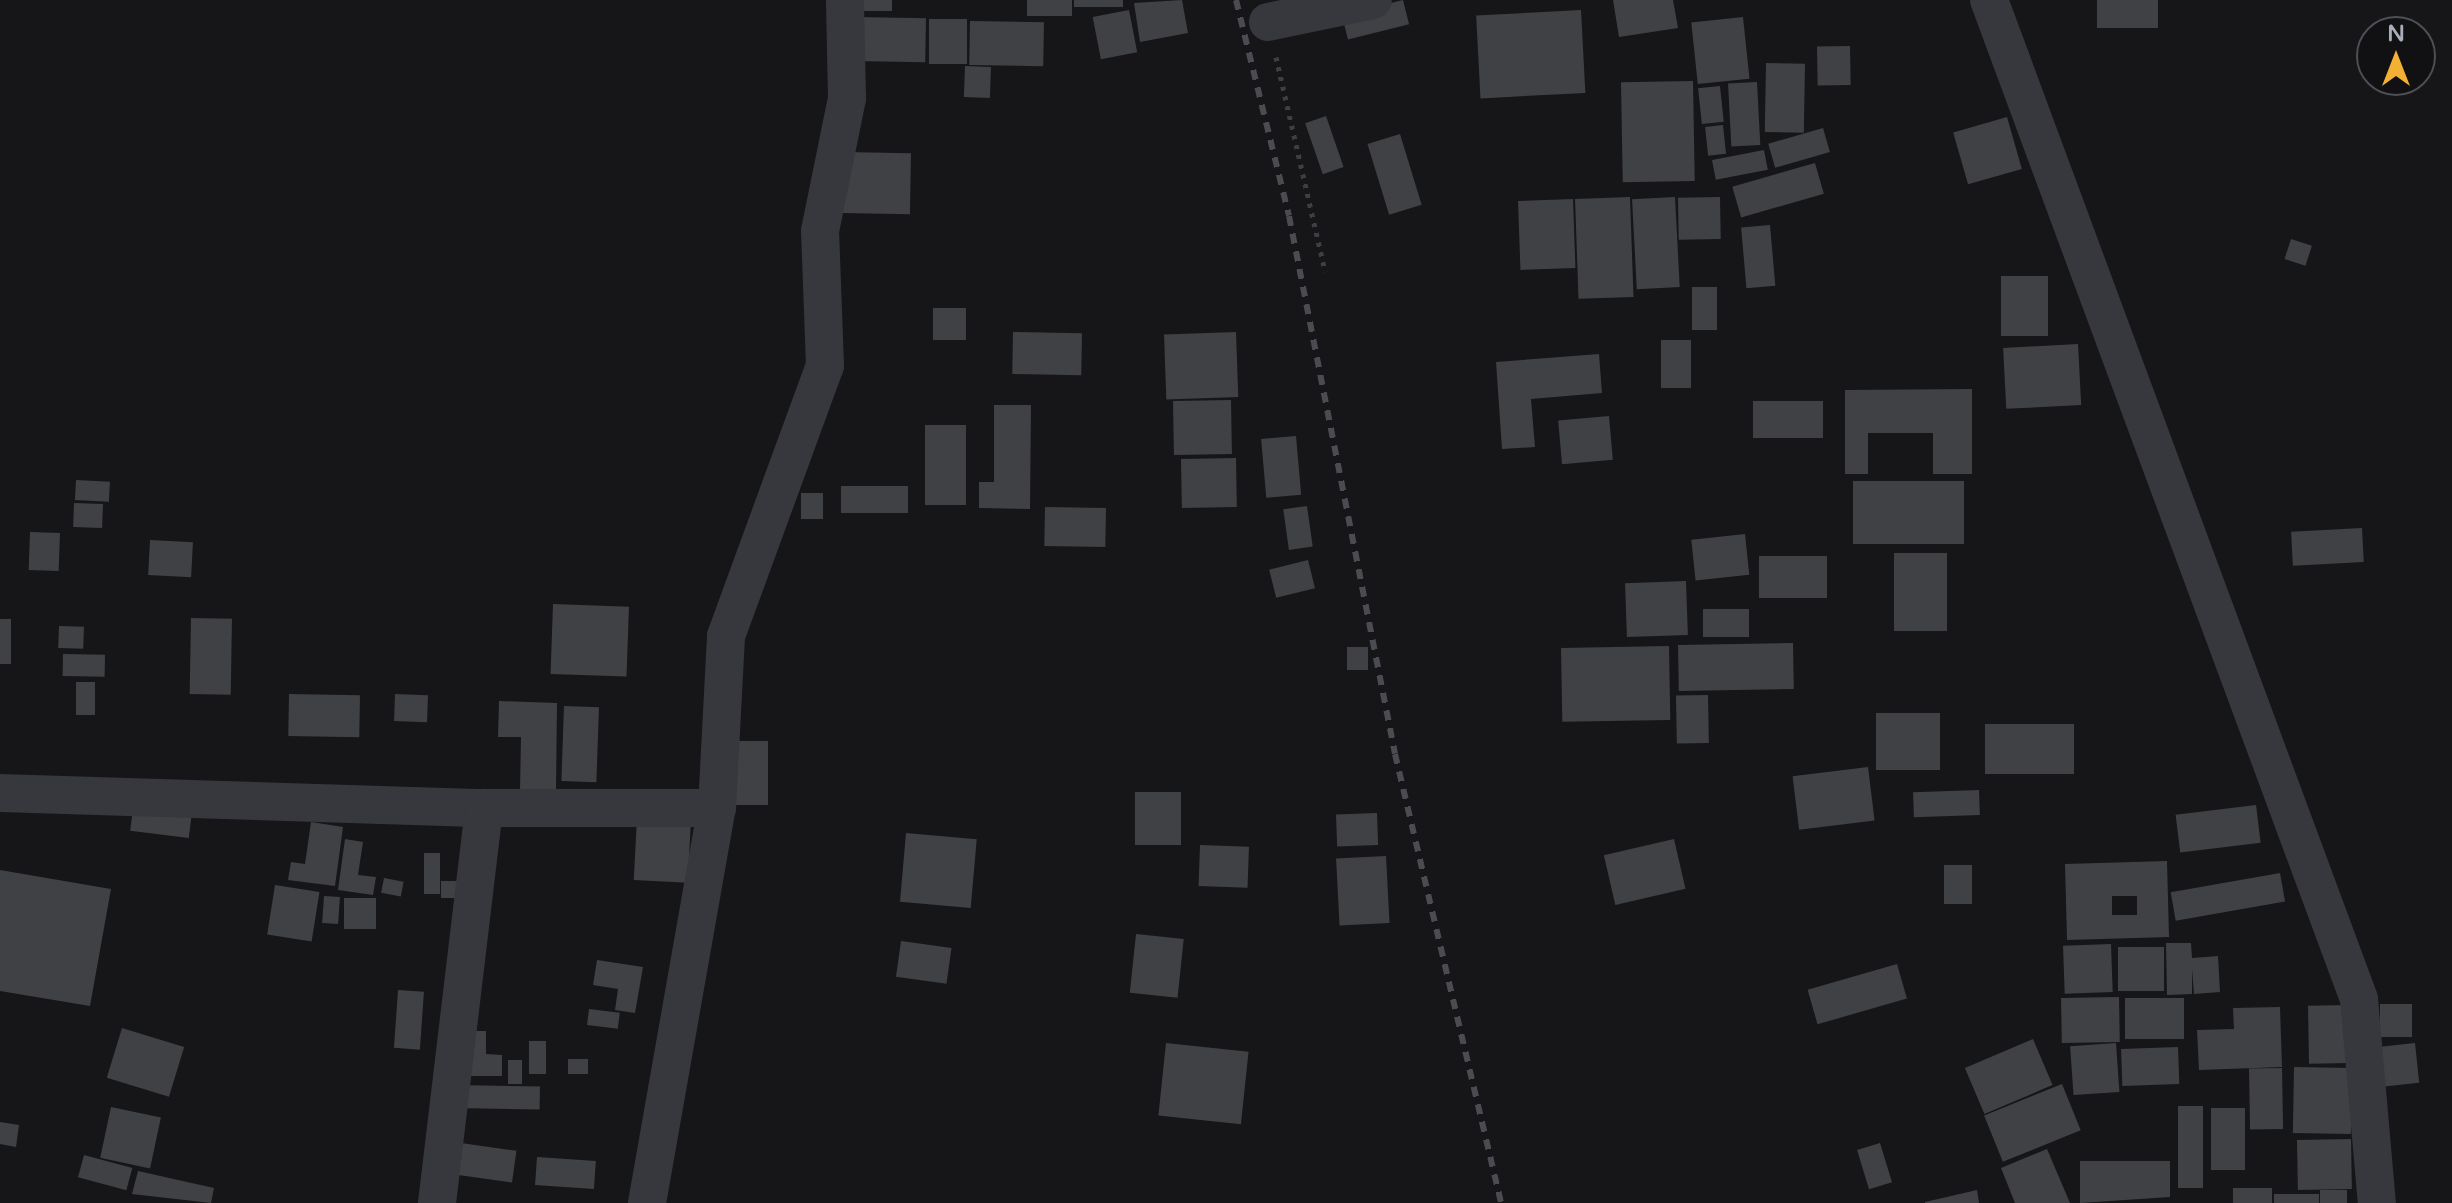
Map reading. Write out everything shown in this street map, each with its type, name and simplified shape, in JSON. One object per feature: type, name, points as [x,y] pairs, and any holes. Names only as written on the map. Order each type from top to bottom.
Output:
[{"type":"street","points":[[647,1203],[717,808],[726,636],[825,366],[820,231],[847,98],[845,0]]},
{"type":"street","points":[[1268,22],[1373,0]]},
{"type":"street","points":[[1989,0],[2359,999],[2377,1203]]},
{"type":"street","points":[[0,793],[484,808],[717,808]]},
{"type":"street","points":[[437,1203],[484,808]]},
{"type":"path","points":[[1268,22],[1325,271]]},
{"type":"building","points":[[858,0],[892,0],[892,11],[858,11]]},
{"type":"building","points":[[1027,0],[1072,0],[1072,16],[1027,16]]},
{"type":"building","points":[[1074,0],[1123,0],[1123,7],[1074,7]]},
{"type":"building","points":[[1182,0],[1188,33],[1140,42],[1134,3]]},
{"type":"building","points":[[1403,0],[1409,24],[1348,39],[1342,15]]},
{"type":"building","points":[[1613,0],[1673,0],[1678,28],[1619,37]]},
{"type":"building","points":[[2097,0],[2158,0],[2158,28],[2097,28]]},
{"type":"building","points":[[1129,10],[1137,52],[1101,59],[1093,17]]},
{"type":"building","points":[[1581,10],[1585,93],[1480,98],[1476,15]]},
{"type":"building","points":[[856,17],[926,18],[925,62],[855,61]]},
{"type":"building","points":[[1743,17],[1749,79],[1698,84],[1691,22]]},
{"type":"building","points":[[929,19],[967,19],[967,64],[929,64]]},
{"type":"building","points":[[970,21],[1044,22],[1043,66],[969,65]]},
{"type":"building","points":[[1850,46],[1851,85],[1818,86],[1817,47]]},
{"type":"building","points":[[1766,63],[1805,64],[1804,133],[1765,132]]},
{"type":"building","points":[[965,66],[991,67],[990,98],[964,97]]},
{"type":"building","points":[[1693,81],[1695,181],[1623,182],[1621,82]]},
{"type":"building","points":[[1757,82],[1760,145],[1731,146],[1728,84]]},
{"type":"building","points":[[1720,86],[1724,122],[1702,124],[1698,88]]},
{"type":"building","points":[[1326,116],[1344,167],[1323,174],[1305,123]]},
{"type":"building","points":[[2007,117],[2022,169],[1968,184],[1953,132]]},
{"type":"building","points":[[1723,125],[1726,154],[1708,156],[1705,127]]},
{"type":"building","points":[[1823,128],[1830,152],[1775,168],[1768,144]]},
{"type":"building","points":[[1400,134],[1422,205],[1389,215],[1367,144]]},
{"type":"building","points":[[1764,150],[1768,170],[1716,180],[1712,160]]},
{"type":"building","points":[[844,152],[911,153],[910,214],[843,213]]},
{"type":"building","points":[[1815,163],[1824,194],[1741,217],[1732,187]]},
{"type":"building","points":[[1630,197],[1633,297],[1579,299],[1575,199]]},
{"type":"building","points":[[1675,197],[1680,287],[1637,289],[1632,199]]},
{"type":"building","points":[[1720,197],[1721,239],[1679,240],[1678,198]]},
{"type":"building","points":[[1573,199],[1575,268],[1520,270],[1518,201]]},
{"type":"building","points":[[1770,225],[1775,286],[1746,288],[1741,228]]},
{"type":"building","points":[[2291,239],[2312,246],[2305,266],[2285,259]]},
{"type":"building","points":[[2001,276],[2048,276],[2048,336],[2001,336]]},
{"type":"building","points":[[1692,287],[1717,287],[1717,330],[1692,330]]},
{"type":"building","points":[[933,308],[966,308],[966,340],[933,340]]},
{"type":"building","points":[[1013,332],[1082,333],[1081,375],[1012,374]]},
{"type":"building","points":[[1236,332],[1238,397],[1166,399],[1164,335]]},
{"type":"building","points":[[1661,340],[1691,340],[1691,388],[1661,388]]},
{"type":"building","points":[[2078,344],[2081,405],[2006,409],[2003,348]]},
{"type":"building","points":[[1599,354],[1602,393],[1531,399],[1535,447],[1502,449],[1496,362]]},
{"type":"building","points":[[1972,389],[1972,474],[1933,474],[1933,433],[1868,433],[1868,474],[1845,474],[1845,390]]},
{"type":"building","points":[[1231,400],[1232,454],[1174,455],[1173,401]]},
{"type":"building","points":[[1753,401],[1823,401],[1823,438],[1753,438]]},
{"type":"building","points":[[994,405],[1031,405],[1030,509],[979,508],[979,482],[994,482]]},
{"type":"building","points":[[1609,416],[1613,460],[1562,464],[1558,420]]},
{"type":"building","points":[[925,425],[966,425],[966,505],[925,505]]},
{"type":"building","points":[[1296,436],[1301,495],[1266,498],[1261,439]]},
{"type":"building","points":[[1236,458],[1237,507],[1182,508],[1181,459]]},
{"type":"building","points":[[76,480],[110,482],[109,502],[75,500]]},
{"type":"building","points":[[1853,481],[1964,481],[1964,544],[1853,544]]},
{"type":"building","points":[[841,486],[908,486],[908,513],[841,513]]},
{"type":"building","points":[[801,493],[823,493],[823,519],[801,519]]},
{"type":"building","points":[[74,503],[103,504],[102,528],[73,527]]},
{"type":"building","points":[[1307,506],[1313,547],[1289,550],[1283,509]]},
{"type":"building","points":[[1045,507],[1106,508],[1105,547],[1044,546]]},
{"type":"building","points":[[2362,528],[2364,562],[2293,566],[2291,532]]},
{"type":"building","points":[[30,532],[60,533],[59,571],[29,570]]},
{"type":"building","points":[[1745,534],[1749,575],[1696,580],[1691,540]]},
{"type":"building","points":[[150,540],[193,542],[191,577],[148,575]]},
{"type":"building","points":[[1894,553],[1947,553],[1947,631],[1894,631]]},
{"type":"building","points":[[1759,556],[1827,556],[1827,598],[1759,598]]},
{"type":"building","points":[[1308,560],[1315,588],[1276,598],[1269,570]]},
{"type":"building","points":[[1686,581],[1688,635],[1627,637],[1625,583]]},
{"type":"building","points":[[553,604],[629,607],[627,677],[551,674]]},
{"type":"building","points":[[1703,609],[1749,609],[1749,637],[1703,637]]},
{"type":"building","points":[[191,618],[232,619],[231,695],[190,694]]},
{"type":"building","points":[[0,619],[11,619],[11,664],[0,664]]},
{"type":"building","points":[[59,626],[84,627],[83,649],[58,648]]},
{"type":"building","points":[[1793,643],[1794,689],[1679,691],[1678,645]]},
{"type":"building","points":[[1669,646],[1670,720],[1562,722],[1561,648]]},
{"type":"building","points":[[1347,647],[1368,647],[1368,670],[1347,670]]},
{"type":"building","points":[[63,654],[105,655],[105,677],[63,676]]},
{"type":"building","points":[[76,682],[95,682],[95,715],[76,715]]},
{"type":"building","points":[[289,694],[360,695],[359,737],[288,736]]},
{"type":"building","points":[[395,694],[428,695],[427,722],[394,721]]},
{"type":"building","points":[[1708,695],[1709,743],[1677,744],[1676,696]]},
{"type":"building","points":[[499,701],[557,703],[556,790],[520,790],[521,737],[498,737]]},
{"type":"building","points":[[564,706],[599,707],[596,782],[561,781]]},
{"type":"building","points":[[1876,713],[1940,713],[1940,770],[1876,770]]},
{"type":"building","points":[[1985,724],[2074,724],[2074,774],[1985,774]]},
{"type":"building","points":[[735,741],[768,741],[768,805],[735,805]]},
{"type":"building","points":[[1868,767],[1875,821],[1799,830],[1793,776]]},
{"type":"building","points":[[1979,790],[1980,815],[1914,817],[1913,792]]},
{"type":"building","points":[[1135,792],[1181,792],[1181,845],[1135,845]]},
{"type":"building","points":[[134,800],[193,807],[189,838],[130,831]]},
{"type":"building","points":[[2256,805],[2261,843],[2180,853],[2176,815]]},
{"type":"building","points":[[1377,813],[1378,845],[1337,846],[1336,814]]},
{"type":"building","points":[[637,818],[691,821],[688,883],[634,880]]},
{"type":"building","points":[[311,822],[343,827],[335,886],[288,880],[291,862],[305,864]]},
{"type":"building","points":[[906,833],[977,839],[971,908],[900,902]]},
{"type":"building","points":[[345,839],[363,842],[358,875],[376,877],[373,895],[338,890]]},
{"type":"building","points":[[1674,839],[1685,889],[1615,905],[1604,855]]},
{"type":"building","points":[[1200,845],[1249,847],[1248,888],[1199,886]]},
{"type":"building","points":[[424,853],[440,853],[440,894],[424,894]]},
{"type":"building","points":[[1386,856],[1390,923],[1340,926],[1336,859]]},
{"type":"building","points":[[2167,861],[2169,937],[2067,940],[2065,864]],"holes":[[[2112,896],[2137,896],[2137,915],[2112,915]]]},
{"type":"building","points":[[1944,865],[1972,865],[1972,904],[1944,904]]},
{"type":"building","points":[[0,870],[111,889],[90,1006],[0,991]]},
{"type":"building","points":[[2280,873],[2285,902],[2176,921],[2171,892]]},
{"type":"building","points":[[384,878],[404,882],[401,897],[381,893]]},
{"type":"building","points":[[441,881],[463,881],[463,898],[441,898]]},
{"type":"building","points":[[275,885],[319,892],[312,941],[267,934]]},
{"type":"building","points":[[324,896],[340,897],[338,924],[322,923]]},
{"type":"building","points":[[344,898],[376,898],[376,929],[344,929]]},
{"type":"building","points":[[1136,934],[1184,939],[1178,998],[1130,993]]},
{"type":"building","points":[[901,941],[952,948],[946,984],[896,977]]},
{"type":"building","points":[[2166,943],[2191,943],[2192,958],[2218,956],[2220,992],[2194,994],[2192,969],[2192,994],[2167,995]]},
{"type":"building","points":[[2111,944],[2113,992],[2065,994],[2063,946]]},
{"type":"building","points":[[2118,947],[2164,947],[2164,991],[2118,991]]},
{"type":"building","points":[[597,960],[643,967],[635,1013],[615,1010],[618,989],[593,985]]},
{"type":"building","points":[[1897,964],[1907,999],[1818,1024],[1808,990]]},
{"type":"building","points":[[398,990],[424,992],[420,1050],[394,1048]]},
{"type":"building","points":[[2119,997],[2120,1042],[2062,1043],[2061,998]]},
{"type":"building","points":[[2125,998],[2184,998],[2184,1039],[2125,1039]]},
{"type":"building","points":[[2380,1004],[2412,1004],[2412,1037],[2380,1037]]},
{"type":"building","points":[[2350,1005],[2351,1063],[2309,1064],[2308,1006]]},
{"type":"building","points":[[2280,1007],[2282,1067],[2199,1070],[2197,1030],[2234,1029],[2233,1008]]},
{"type":"building","points":[[589,1009],[620,1013],[618,1029],[587,1025]]},
{"type":"building","points":[[122,1028],[184,1047],[169,1097],[107,1078]]},
{"type":"building","points":[[466,1031],[486,1031],[486,1054],[502,1055],[502,1076],[466,1076]]},
{"type":"building","points":[[2033,1039],[2053,1085],[1984,1114],[1965,1068]]},
{"type":"building","points":[[529,1041],[546,1041],[546,1074],[529,1074]]},
{"type":"building","points":[[1166,1043],[1249,1052],[1241,1124],[1158,1116]]},
{"type":"building","points":[[2116,1043],[2119,1092],[2074,1095],[2070,1046]]},
{"type":"building","points":[[2415,1043],[2419,1083],[2384,1086],[2380,1047]]},
{"type":"building","points":[[2178,1047],[2179,1084],[2122,1086],[2121,1049]]},
{"type":"building","points":[[568,1059],[588,1059],[588,1074],[568,1074]]},
{"type":"building","points":[[508,1060],[522,1060],[522,1084],[508,1084]]},
{"type":"building","points":[[2294,1067],[2352,1068],[2351,1134],[2293,1133]]},
{"type":"building","points":[[2282,1068],[2283,1129],[2250,1130],[2249,1069]]},
{"type":"building","points":[[2062,1084],[2081,1130],[2003,1162],[1984,1115]]},
{"type":"building","points":[[455,1085],[540,1086],[540,1109],[455,1108]]},
{"type":"building","points":[[2178,1106],[2203,1106],[2203,1188],[2178,1188]]},
{"type":"building","points":[[111,1107],[161,1118],[150,1168],[100,1158]]},
{"type":"building","points":[[2211,1108],[2245,1108],[2245,1170],[2211,1170]]},
{"type":"building","points":[[0,1122],[19,1125],[16,1147],[0,1144]]},
{"type":"building","points":[[2351,1139],[2352,1189],[2298,1190],[2297,1140]]},
{"type":"building","points":[[461,1143],[516,1151],[512,1182],[457,1175]]},
{"type":"building","points":[[1880,1143],[1892,1182],[1869,1189],[1857,1150]]},
{"type":"building","points":[[2047,1149],[2070,1203],[2015,1203],[2001,1168]]},
{"type":"building","points":[[84,1155],[132,1168],[126,1190],[78,1177]]},
{"type":"building","points":[[537,1157],[596,1161],[594,1189],[535,1185]]},
{"type":"building","points":[[2080,1161],[2170,1161],[2170,1197],[2080,1203]]},
{"type":"building","points":[[138,1171],[214,1188],[211,1203],[132,1194]]},
{"type":"building","points":[[2233,1188],[2272,1188],[2272,1203],[2233,1203]]},
{"type":"building","points":[[1977,1190],[1979,1203],[1925,1203],[1925,1202]]},
{"type":"building","points":[[2320,1190],[2347,1190],[2347,1203],[2320,1203]]},
{"type":"building","points":[[2274,1194],[2319,1194],[2319,1203],[2274,1203]]},
{"type":"railway","points":[[1236,0],[1289,216],[1395,754],[1501,1203]]}]
